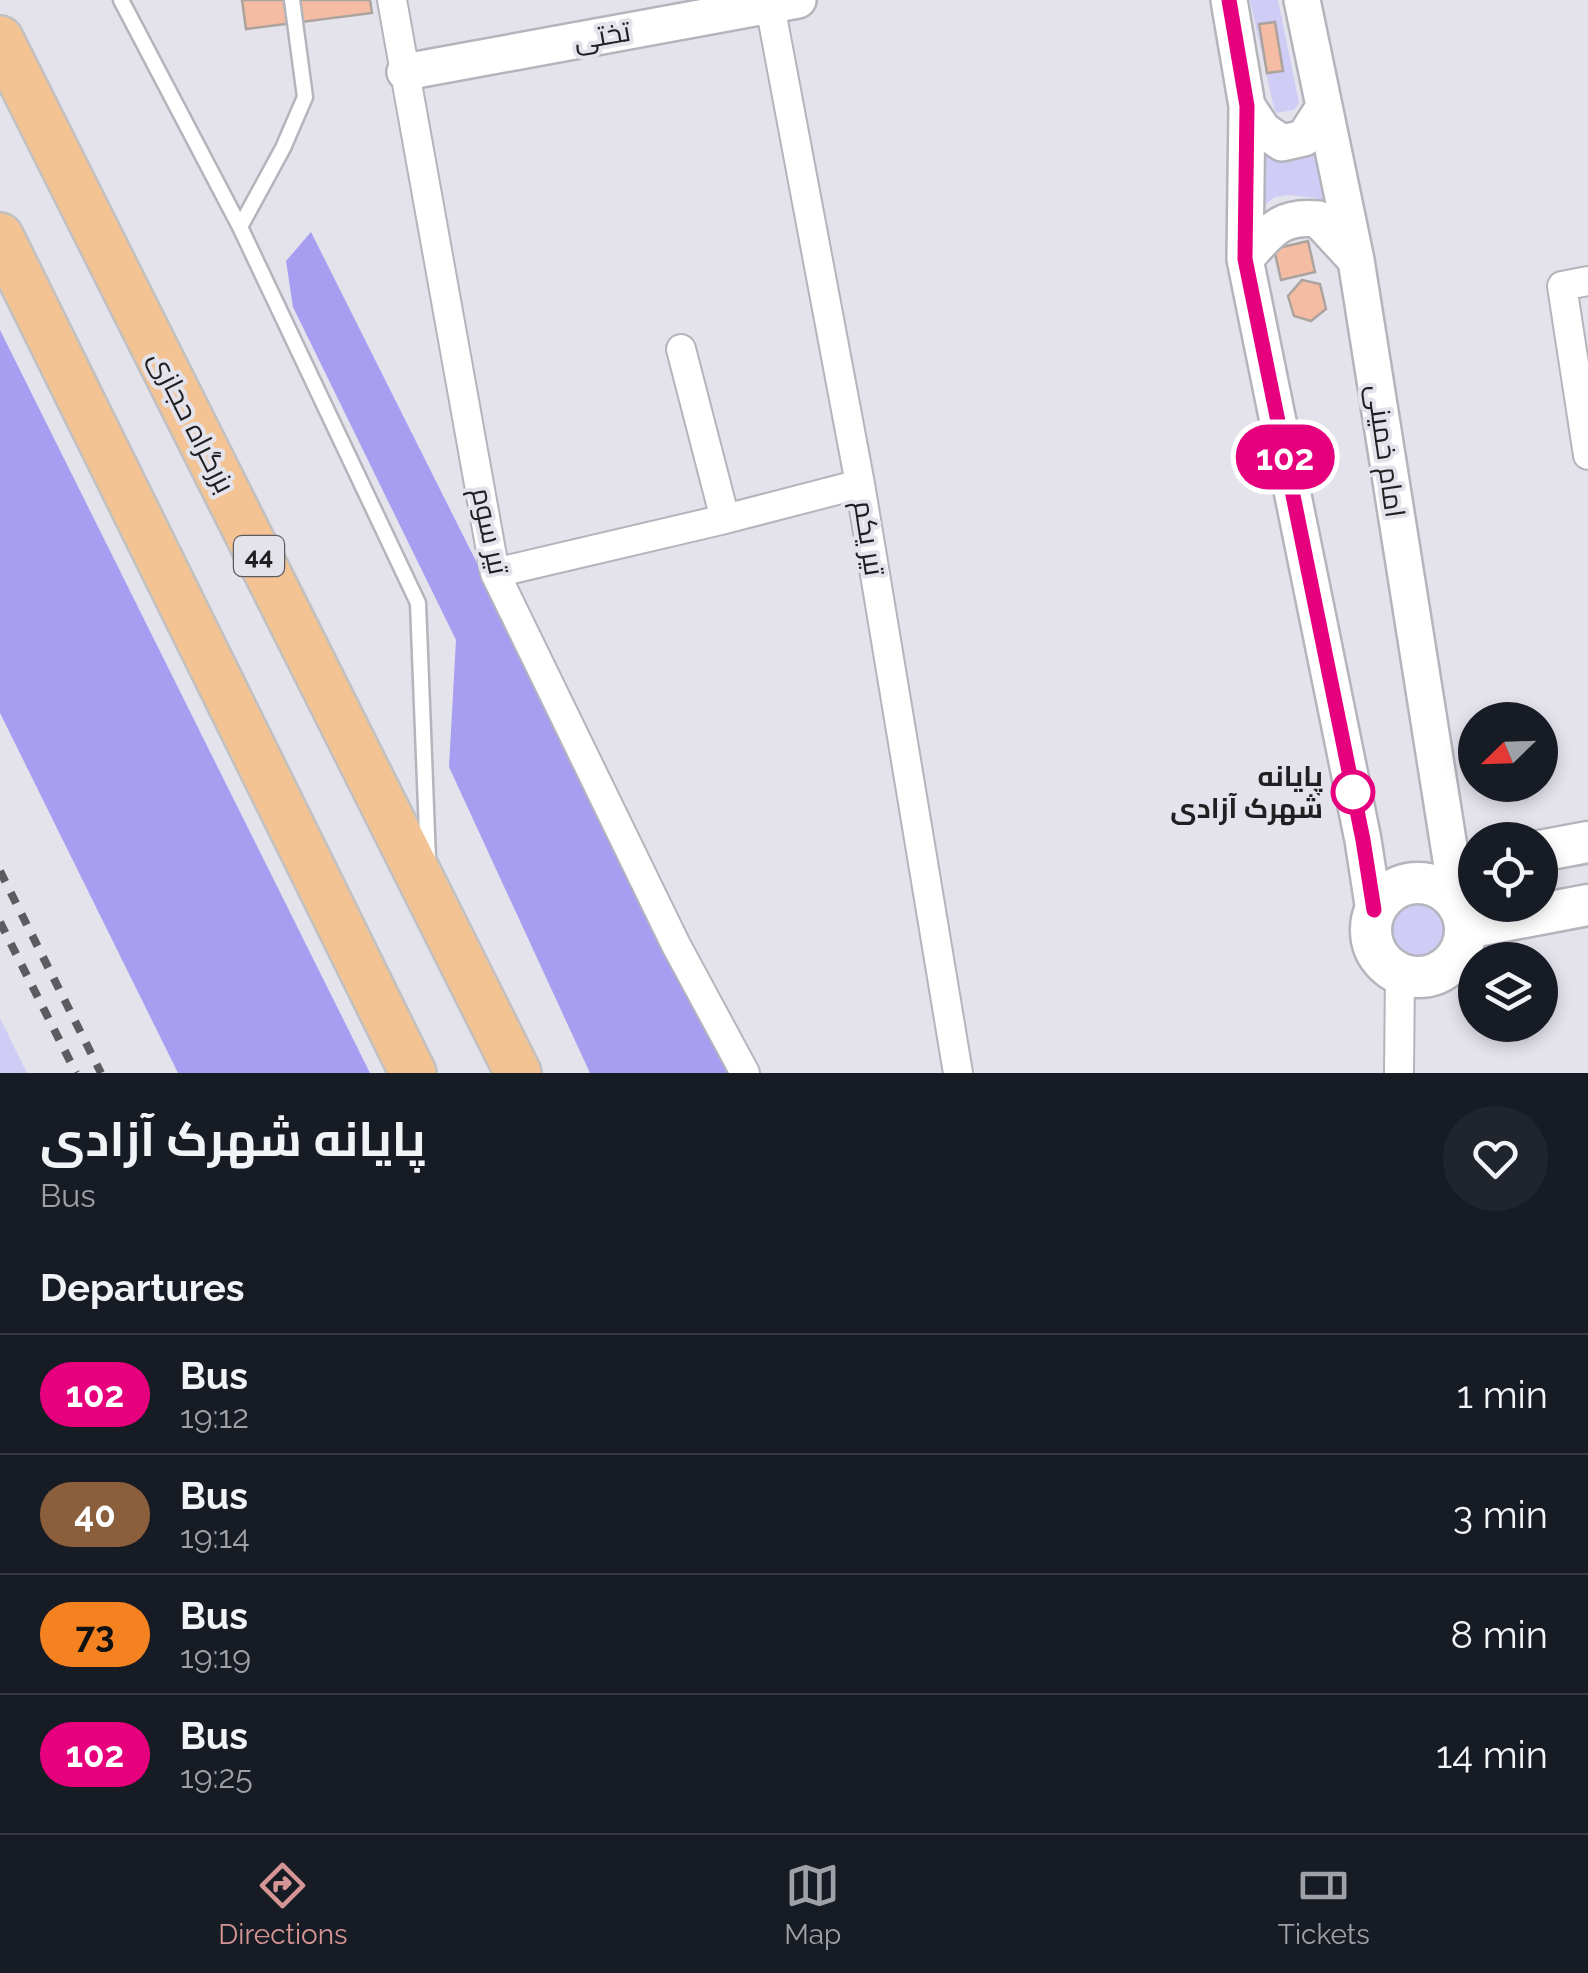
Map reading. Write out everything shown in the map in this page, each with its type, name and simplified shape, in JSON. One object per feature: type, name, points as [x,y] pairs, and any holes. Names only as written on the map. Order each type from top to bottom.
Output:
[{"type":"highway","name":"بزرگراه حجازی","points":[[0,39],[518,1073]]},
{"type":"highway","points":[[0,236],[413,1073]]},
{"type":"main road","points":[[1558,848],[1588,842]]},
{"type":"main road","points":[[1458,900],[1425,882],[1394,888],[1374,910],[1371,940],[1387,966],[1400,974],[1431,976],[1446,969],[1456,958],[1464,943],[1465,922]]},
{"type":"main road","points":[[1558,904],[1588,904]]},
{"type":"street","name":"تیر سوم","points":[[392,0],[495,572],[676,945],[746,1073]]},
{"type":"street","points":[[1229,0],[1247,106],[1245,259],[1360,821],[1374,910]]},
{"type":"street","name":"امام خمینی","points":[[1302,0],[1356,260],[1458,858]]},
{"type":"street","name":"تختی","points":[[405,72],[779,2]]},
{"type":"street","name":"تیر یکم","points":[[779,2],[958,1073]]},
{"type":"street","points":[[1247,106],[1263,130],[1282,143],[1304,138],[1324,106]]},
{"type":"street","points":[[1245,259],[1274,228],[1296,216],[1318,218],[1356,260]]},
{"type":"street","points":[[1575,284],[1588,454]]},
{"type":"street","points":[[680,349],[724,519]]},
{"type":"street","points":[[495,572],[860,484]]},
{"type":"street","points":[[1399,1073],[1400,974]]},
{"type":"lane","points":[[120,0],[240,227],[418,603],[429,894]]},
{"type":"lane","points":[[240,227],[306,98],[292,0]]},
{"type":"shaded area","points":[[1250,0],[1278,0],[1299,103],[1294,110],[1276,113]]},
{"type":"shaded area","points":[[1313,134],[1330,209],[1316,198],[1289,195],[1275,197],[1262,207],[1261,147]]},
{"type":"shaded area","points":[[311,232],[739,1073],[590,1073],[449,767],[456,640],[293,307],[286,261]]},
{"type":"shaded area","points":[[0,330],[370,1073],[178,1073],[0,713]]},
{"type":"shaded area","points":[[1417,895],[1441,905],[1451,929],[1441,953],[1417,963],[1393,953],[1383,929],[1393,905]]},
{"type":"shaded area","points":[[0,1018],[27,1073],[0,1073]]},
{"type":"building","points":[[242,0],[370,0],[372,13],[246,29]]},
{"type":"building","points":[[1275,22],[1283,71],[1267,73],[1259,24]]},
{"type":"building","points":[[1308,241],[1315,272],[1281,280],[1274,249]]},
{"type":"building","points":[[1302,280],[1320,284],[1326,309],[1311,321],[1294,316],[1288,296]]},
{"type":"railway","points":[[0,871],[101,1073]]},
{"type":"railway","points":[[0,922],[76,1073]]},
{"type":"bus line","name":"102","points":[[1229,0],[1247,106],[1245,259],[1374,910]]},
{"type":"place","name":"پایانه شهرک آزادی","points":[[1353,792]]}]
